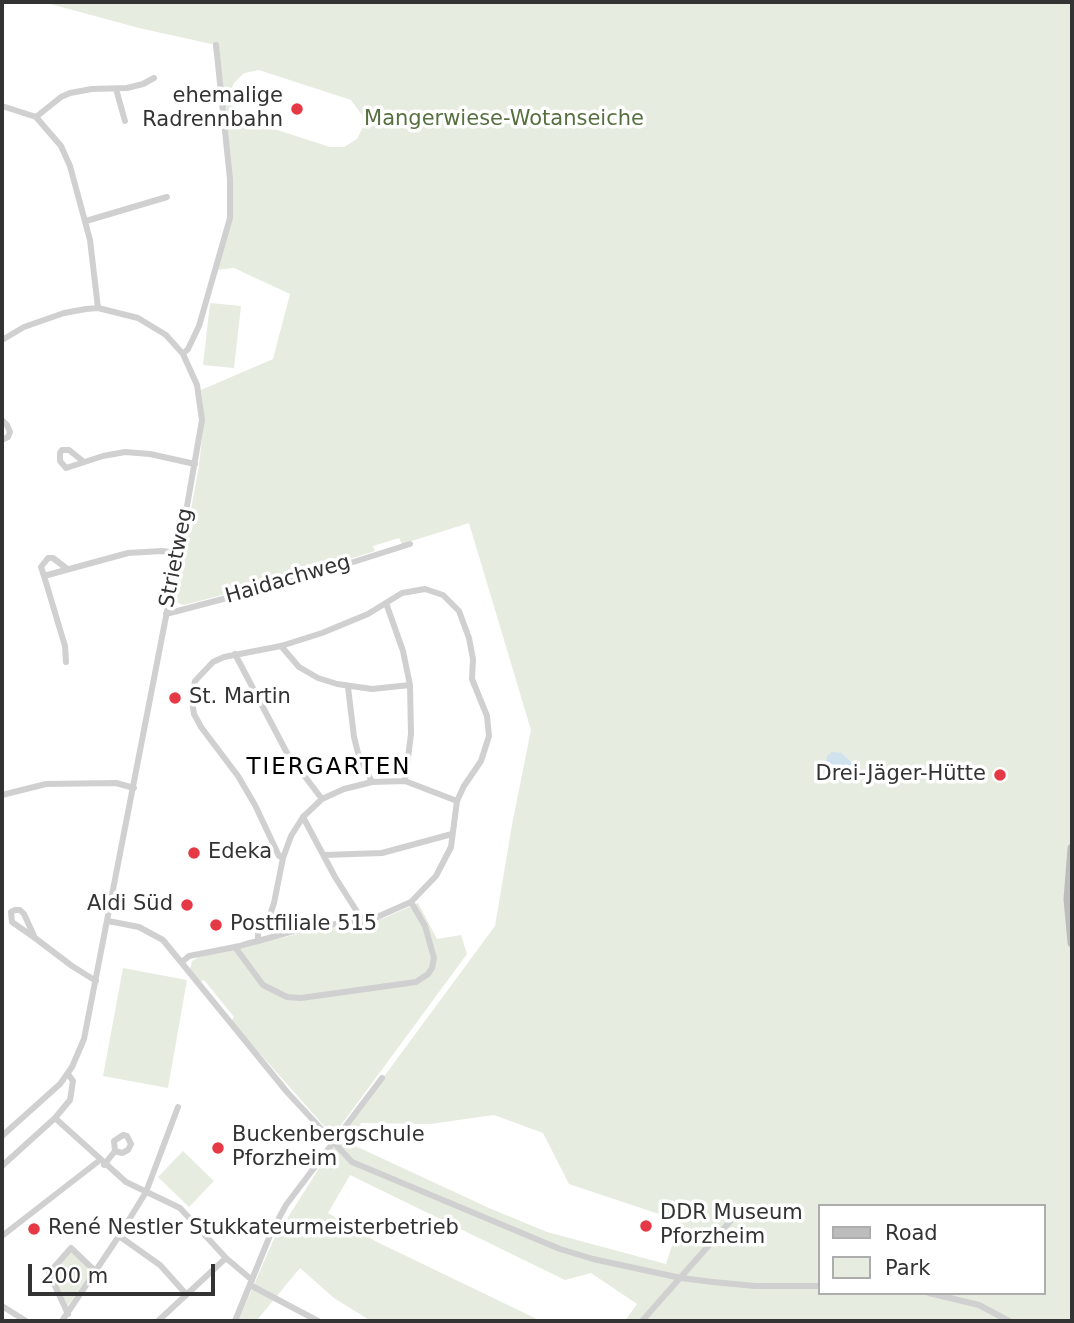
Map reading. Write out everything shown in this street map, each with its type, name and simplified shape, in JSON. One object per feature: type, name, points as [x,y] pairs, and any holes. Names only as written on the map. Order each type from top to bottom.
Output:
[{"type":"street","points":[[2,340],[24,327],[64,313],[98,308],[138,318],[166,335],[183,354],[188,349],[199,326],[230,218],[230,179],[216,45]]},
{"type":"street","points":[[36,117],[66,94],[144,84],[154,78]]},
{"type":"street","points":[[116,89],[125,121]]},
{"type":"street","points":[[2,106],[36,117],[61,146],[70,166],[86,221],[98,308]]},
{"type":"street","points":[[86,221],[167,197]]},
{"type":"street","name":"Strietweg","points":[[2,1136],[50,1094],[68,1074],[84,1039],[134,788],[202,420],[201,401],[191,369],[183,354]]},
{"type":"street","points":[[2,420],[10,432],[8,437],[2,440]]},
{"type":"street","points":[[84,462],[125,452],[150,454],[195,464]]},
{"type":"street","name":"Haidachweg","points":[[166,614],[303,578],[410,544]]},
{"type":"street","points":[[44,576],[128,553],[178,553]]},
{"type":"street","points":[[66,568],[58,561],[48,558],[42,564],[65,646],[66,662]]},
{"type":"street","points":[[182,962],[189,956],[321,926],[363,921],[411,902],[436,876],[446,860],[457,800],[481,761],[489,736],[487,716],[475,692],[472,679],[473,659],[465,625],[451,601],[425,589],[402,593],[345,624],[281,646],[224,657],[197,678],[193,688],[194,714],[245,788],[279,856],[283,858]]},
{"type":"street","points":[[386,603],[403,651],[410,685],[411,734],[405,781]]},
{"type":"street","points":[[281,646],[299,667],[318,678],[348,687],[372,689],[410,685]]},
{"type":"street","points":[[235,654],[287,753],[322,799]]},
{"type":"street","points":[[348,687],[348,704],[356,745],[373,782]]},
{"type":"street","points":[[258,941],[258,932],[269,918],[274,903],[283,858],[291,836],[303,817],[322,799],[344,789],[373,782],[405,781],[457,800]]},
{"type":"street","points":[[2,794],[46,784],[116,783],[134,788]]},
{"type":"street","points":[[303,817],[363,921]]},
{"type":"street","points":[[324,855],[382,853],[452,834]]},
{"type":"street","points":[[1072,848],[1069,914],[1072,943]]},
{"type":"street","points":[[235,947],[263,985],[287,997],[301,998],[416,982],[428,974],[434,958],[425,926],[411,902]]},
{"type":"street","points":[[35,938],[24,914],[15,910],[11,912],[12,922],[96,981]]},
{"type":"street","points":[[108,921],[151,932],[163,940],[287,1092],[352,1163],[560,1248],[629,1268],[681,1278],[755,1286],[818,1286]]},
{"type":"street","name":"Strietweg","points":[[2,1166],[55,1118],[70,1100],[74,1081],[68,1074]]},
{"type":"street","points":[[235,1321],[286,1205],[382,1078]]},
{"type":"street","points":[[62,1321],[146,1192],[178,1107]]},
{"type":"street","points":[[55,1118],[125,1182],[180,1208],[251,1282],[318,1321]]},
{"type":"street","points":[[2,1236],[115,1151]]},
{"type":"street","points":[[642,1321],[741,1209]]},
{"type":"street","points":[[119,1236],[160,1265],[186,1294]]},
{"type":"street","points":[[68,1314],[49,1273],[71,1248],[94,1271]]},
{"type":"street","points":[[158,1321],[226,1258]]},
{"type":"street","points":[[937,1295],[979,1305],[1009,1321]]},
{"type":"street","points":[[2,1306],[26,1321]]},
{"type":"green space","name":"Mangerwiese-Wotanseiche","points":[[43,2],[1072,2],[1072,1321],[625,1321],[637,1304],[591,1273],[565,1280],[350,1175],[328,1213],[375,1241],[541,1321],[371,1321],[334,1298],[300,1268],[257,1320],[259,1321],[238,1321],[273,1241],[335,1143],[495,926],[531,730],[469,523],[402,544],[399,538],[373,546],[375,551],[302,574],[184,605],[178,603],[175,596],[199,466],[204,419],[201,390],[273,359],[290,294],[234,268],[216,270],[232,202],[216,45]],"holes":[[[259,70],[351,100],[362,115],[363,127],[357,139],[344,147],[330,147],[243,119],[233,109],[231,90],[244,73]],[[842,753],[865,776],[861,780],[837,780],[829,768]],[[494,1115],[543,1133],[569,1184],[680,1221],[666,1264],[547,1232],[351,1144],[361,1123],[430,1124]]]},
{"type":"green space","points":[[210,303],[241,306],[234,368],[203,365]]},
{"type":"green space","points":[[418,903],[437,939],[461,935],[467,954],[333,1136],[231,1021],[234,1017],[204,980],[200,982],[190,969],[192,961],[199,957],[307,932],[384,918]]},
{"type":"green space","points":[[123,968],[187,980],[168,1088],[103,1076]]},
{"type":"green space","points":[[183,1151],[214,1181],[189,1207],[158,1177]]},
{"type":"green space","points":[[71,1249],[92,1271],[66,1308],[49,1273]]},
{"type":"water","points":[[832,752],[842,753],[865,778],[854,778],[842,783],[837,780],[826,762],[827,756]]},
{"type":"place","name":"ehemalige Radrennbahn","points":[[297,109]]},
{"type":"place","name":"St. Martin","points":[[175,698]]},
{"type":"place","name":"Drei-Jäger-Hütte","points":[[1000,775]]},
{"type":"place","name":"Edeka","points":[[194,853]]},
{"type":"place","name":"Aldi Süd","points":[[187,905]]},
{"type":"place","name":"Postfiliale 515","points":[[216,925]]},
{"type":"place","name":"Buckenbergschule Pforzheim","points":[[218,1148]]},
{"type":"place","name":"DDR Museum Pforzheim","points":[[646,1226]]},
{"type":"place","name":"René Nestler Stukkateurmeisterbetrieb","points":[[34,1229]]},
{"type":"district","name":"TIERGARTEN","points":[[329,768]]}]
